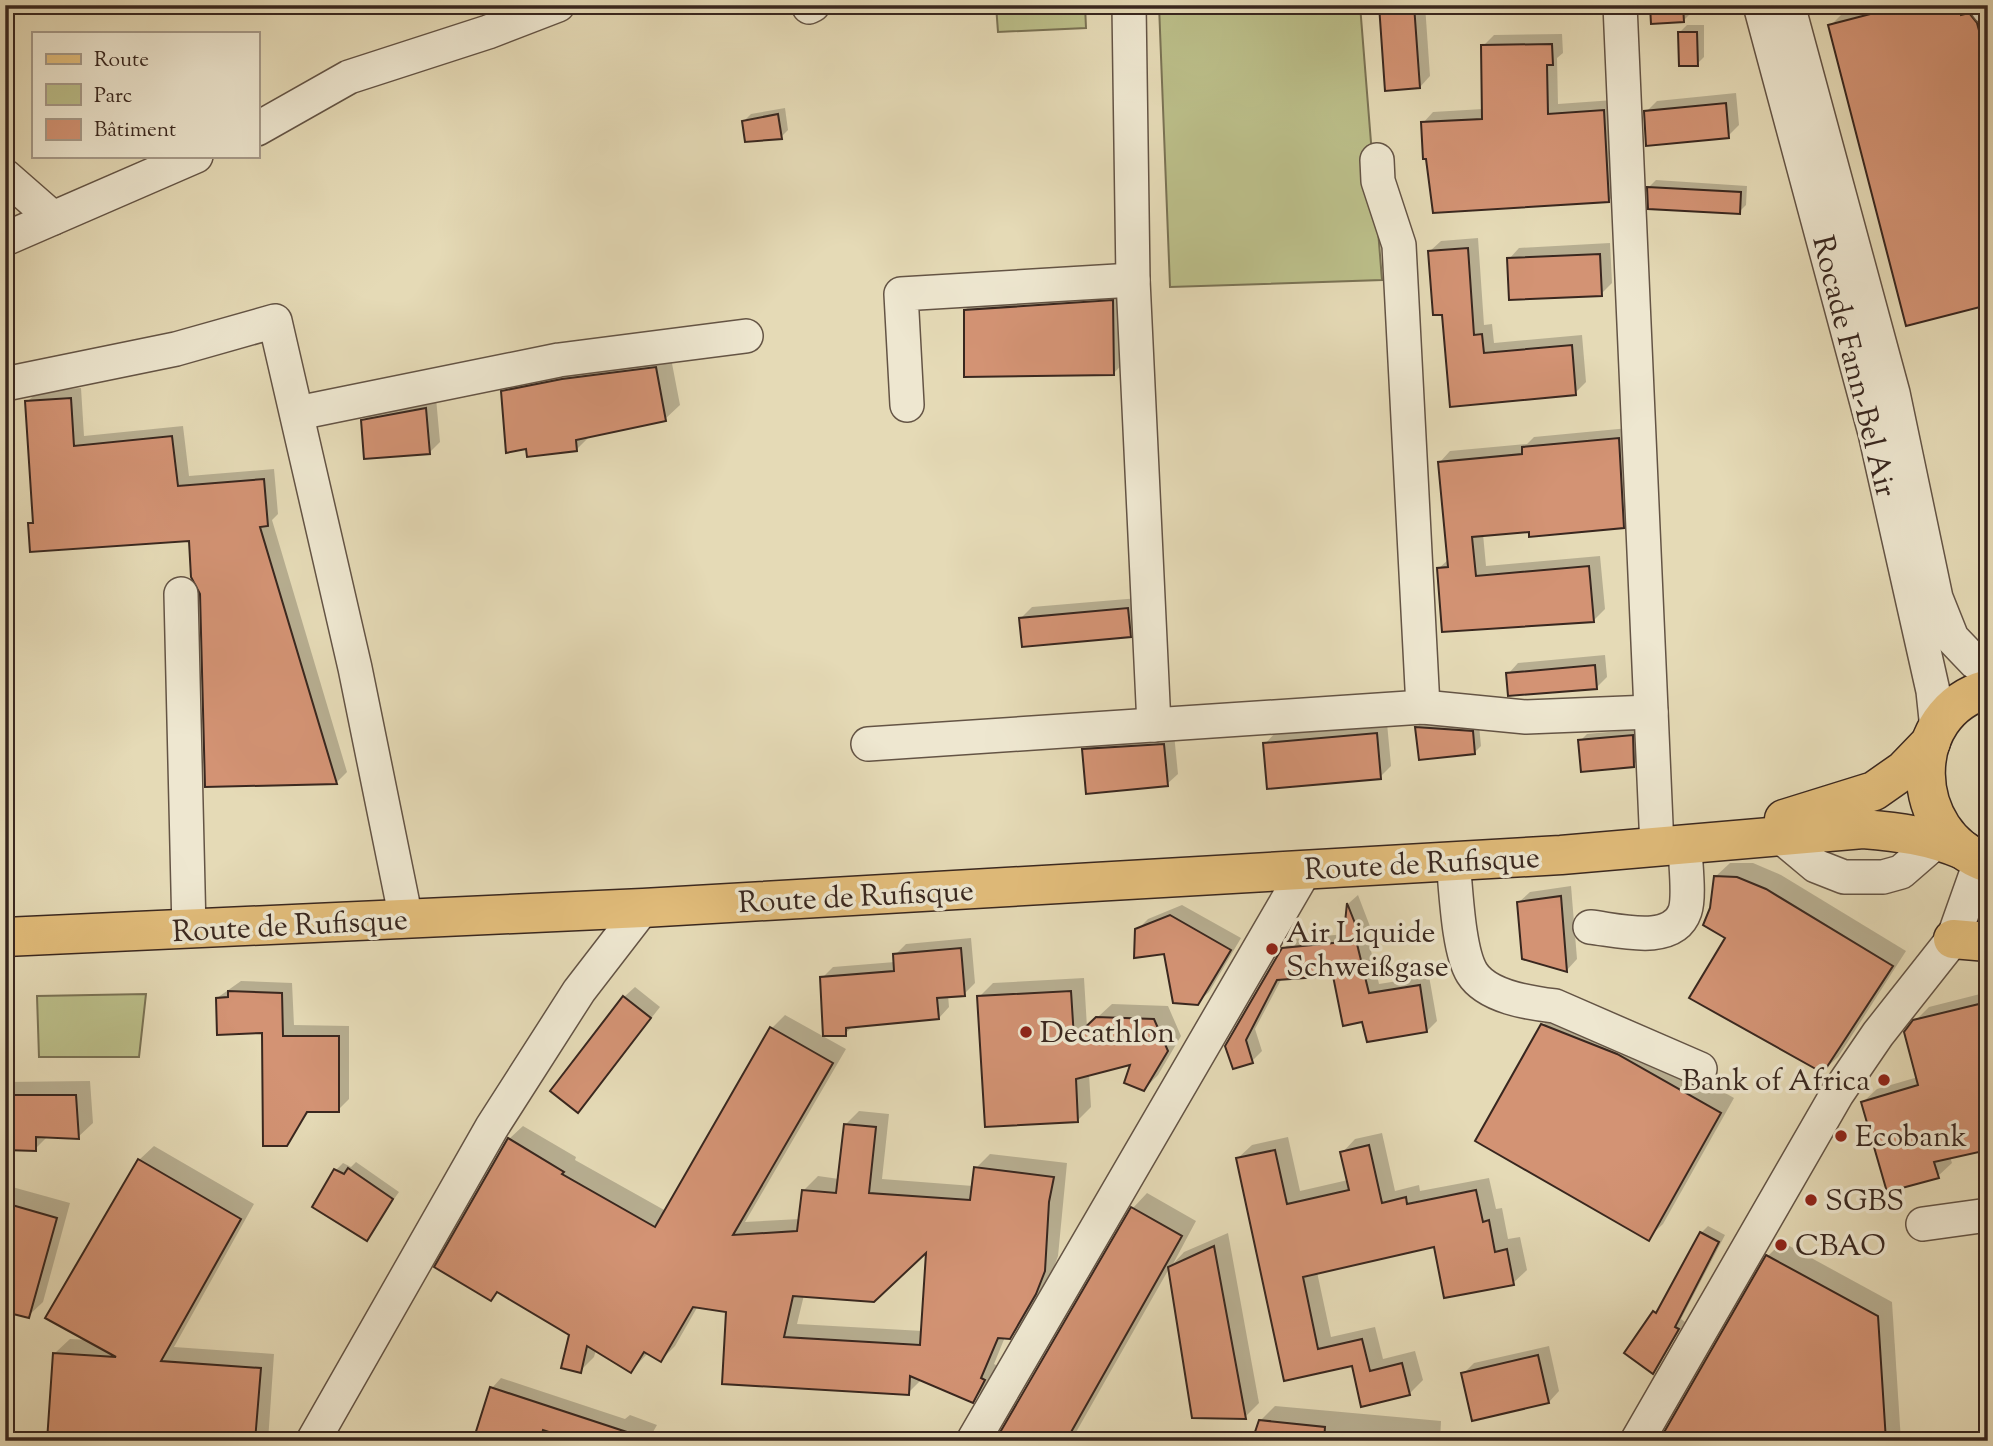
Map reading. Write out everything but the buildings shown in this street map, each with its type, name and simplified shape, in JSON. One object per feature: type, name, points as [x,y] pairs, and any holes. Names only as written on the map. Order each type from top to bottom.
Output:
[{"type":"main road","name":"Route de Rufisque","points":[[1683,844],[1874,791],[1904,770],[1955,707],[1988,689]]},
{"type":"main road","points":[[1934,736],[1925,765],[1925,790],[1932,813],[1945,834],[1968,853]]},
{"type":"main road","name":"Route de Rufisque","points":[[5,937],[643,908],[1453,862],[1863,829],[1968,853]]},
{"type":"street","points":[[259,128],[349,77],[488,32],[558,5]]},
{"type":"street","points":[[1129,5],[1133,280],[1154,725]]},
{"type":"street","points":[[1590,928],[1660,933],[1672,929],[1686,909],[1683,844],[1651,712],[1620,5]]},
{"type":"street","name":"Rocade Fann-Bel Air","points":[[1760,5],[1875,433],[1933,691],[1934,736]]},
{"type":"street","name":"Rocade Fann-Bel Air","points":[[1788,5],[1893,393],[1926,561],[1939,608],[1952,638],[1975,662],[1988,671]]},
{"type":"street","points":[[5,239],[191,158]]},
{"type":"street","points":[[1377,160],[1384,202],[1399,245],[1423,707]]},
{"type":"street","points":[[5,176],[53,218]]},
{"type":"street","points":[[907,405],[901,294],[1133,280]]},
{"type":"street","points":[[5,384],[176,349],[231,336],[275,321],[298,413],[406,919]]},
{"type":"street","points":[[298,413],[559,360],[746,336]]},
{"type":"street","points":[[181,594],[189,930]]},
{"type":"street","points":[[868,744],[1423,707],[1526,717],[1651,712]]},
{"type":"street","points":[[1637,1441],[1837,1094],[1878,1034],[1970,940],[1968,853]]},
{"type":"street","points":[[1453,862],[1464,942],[1471,972],[1480,982],[1497,992],[1531,1003],[1555,1006],[1700,1069]]},
{"type":"street","points":[[973,1441],[1305,870]]},
{"type":"street","points":[[313,1441],[492,1127],[579,991],[643,908]]},
{"type":"street","points":[[1923,1224],[1988,1215]]},
{"type":"green space","points":[[996,5],[1085,5],[1086,28],[998,32]]},
{"type":"green space","points":[[1159,5],[1360,5],[1382,280],[1170,287]]},
{"type":"green space","points":[[146,994],[139,1057],[39,1057],[37,996]]},
{"type":"place","name":"Air Liquide Schweißgase","points":[[1272,949]]},
{"type":"place","name":"Decathlon","points":[[1026,1032]]},
{"type":"place","name":"Bank of Africa","points":[[1884,1080]]},
{"type":"place","name":"Ecobank","points":[[1841,1136]]},
{"type":"place","name":"SGBS","points":[[1811,1200]]},
{"type":"place","name":"CBAO","points":[[1781,1245]]}]
